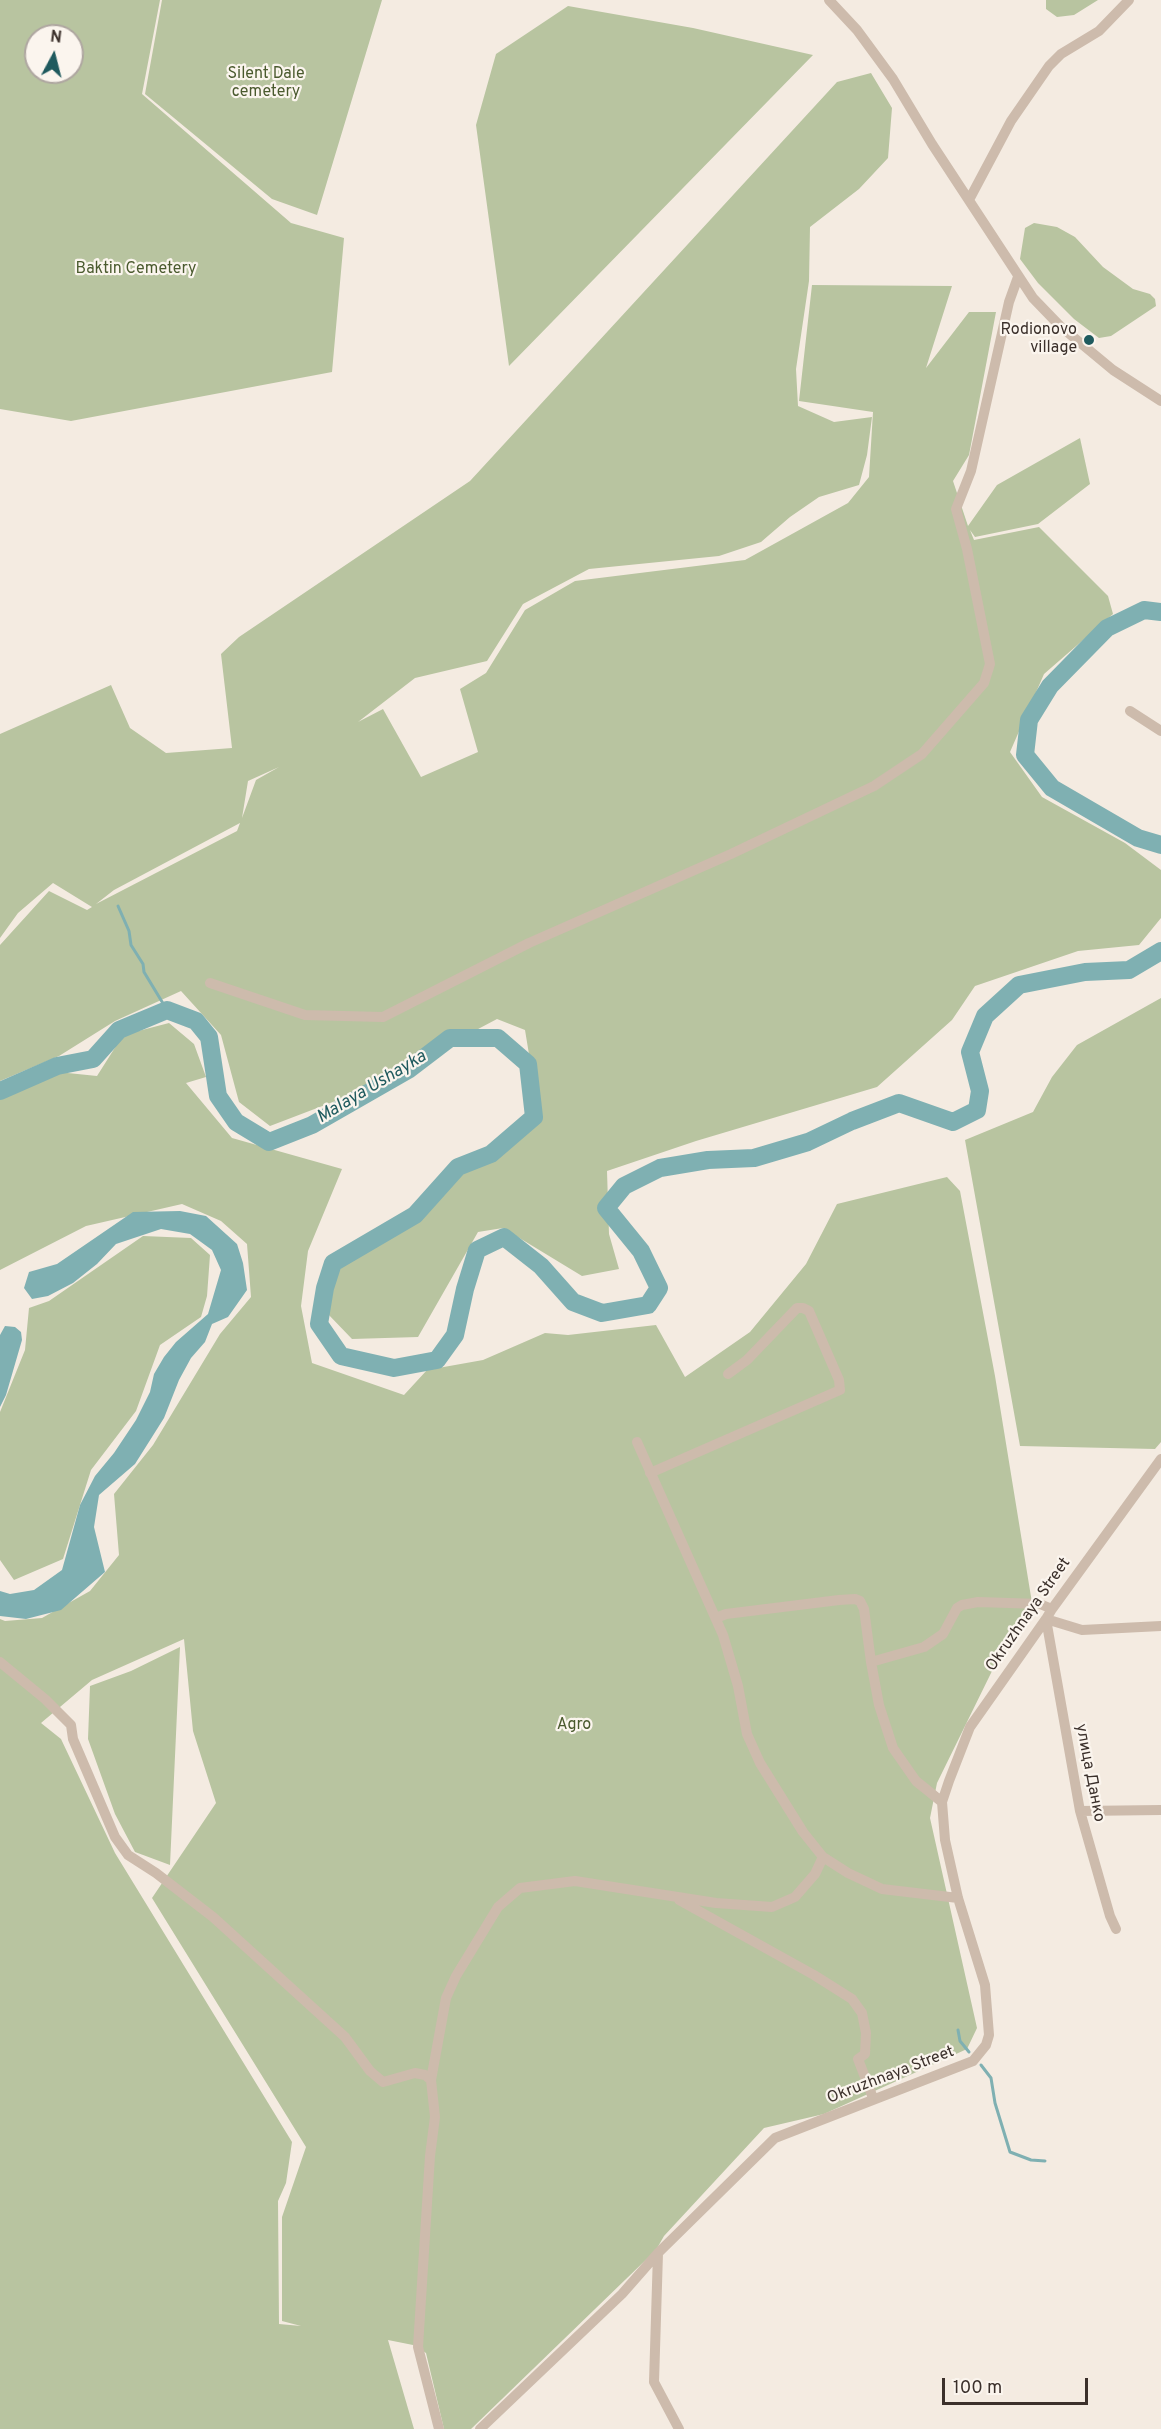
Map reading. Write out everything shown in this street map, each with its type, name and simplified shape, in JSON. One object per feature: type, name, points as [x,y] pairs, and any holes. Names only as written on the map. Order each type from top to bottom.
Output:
[{"type":"street","points":[[829,0],[857,30],[893,79],[1033,298],[1060,326],[1113,370],[1161,401]]},
{"type":"street","points":[[969,200],[1011,121],[1049,66],[1061,54],[1099,31],[1129,0]]},
{"type":"street","points":[[210,983],[305,1015],[382,1017],[529,943],[731,854],[865,790],[922,754],[984,683],[990,664],[967,549],[956,509],[971,471],[1009,302],[1018,277]]},
{"type":"street","points":[[1130,711],[1161,731]]},
{"type":"street","points":[[651,1473],[840,1390],[839,1380],[809,1311],[803,1308],[796,1308],[747,1360],[728,1374]]},
{"type":"street","points":[[637,1442],[716,1618],[732,1661],[747,1734],[760,1763],[803,1832],[823,1857],[848,1873],[882,1888],[958,1898]]},
{"type":"street","name":"Okruzhnaya Street","points":[[480,2429],[622,2294],[658,2253],[775,2138],[973,2061],[986,2045],[989,2035],[985,1985],[958,1898],[945,1840],[942,1802],[970,1726],[1161,1460]]},
{"type":"street","points":[[716,1618],[726,1614],[855,1599],[860,1601],[864,1609],[870,1662],[879,1705],[893,1748],[916,1781],[942,1802]]},
{"type":"street","points":[[870,1662],[924,1647],[943,1634],[957,1608],[962,1605],[978,1602],[1040,1604],[1052,1609]]},
{"type":"street","points":[[1047,1619],[1082,1629],[1161,1626]]},
{"type":"street","name":"улица Данко","points":[[1047,1619],[1080,1811],[1110,1916],[1116,1929]]},
{"type":"street","points":[[0,1662],[45,1699],[71,1725],[73,1739],[115,1837],[128,1856],[156,1873],[213,1917],[345,2037],[370,2071],[383,2082],[415,2073],[425,2075],[431,2080]]},
{"type":"street","points":[[1080,1811],[1161,1810]]},
{"type":"street","points":[[439,2429],[418,2347],[430,2156],[435,2117],[431,2080],[446,1998],[456,1976],[498,1907],[520,1888],[575,1881],[716,1903],[772,1907],[795,1898],[815,1874],[823,1857]]},
{"type":"street","points":[[668,1895],[852,1999],[862,2013],[866,2033],[865,2054],[858,2060],[873,2098]]},
{"type":"street","points":[[658,2253],[654,2382],[679,2429]]},
{"type":"green space","name":"Baktin Cemetery","points":[[0,0],[160,0],[142,94],[291,223],[344,238],[332,372],[71,421],[0,409]]},
{"type":"green space","name":"Silent Dale cemetery","points":[[162,0],[382,0],[317,215],[272,199],[145,94]]},
{"type":"green space","points":[[1046,0],[1098,0],[1074,15],[1057,17],[1046,9]]},
{"type":"green space","points":[[568,6],[693,28],[813,55],[509,366],[476,125],[496,54]]},
{"type":"green space","points":[[871,73],[892,108],[888,158],[859,189],[810,227],[809,281],[796,369],[798,406],[834,422],[872,417],[867,455],[859,485],[819,497],[790,517],[761,542],[719,556],[589,569],[523,604],[487,661],[415,678],[358,722],[383,709],[421,777],[478,752],[460,689],[486,673],[525,610],[575,581],[745,560],[848,503],[869,477],[873,412],[799,401],[812,285],[952,286],[926,368],[969,312],[996,312],[969,455],[953,481],[968,526],[997,485],[1080,438],[1090,484],[1038,524],[975,537],[970,530],[974,540],[1039,527],[1108,596],[1113,614],[1044,674],[1010,752],[1042,797],[1125,843],[1161,870],[1161,918],[1139,945],[1078,951],[975,986],[952,1020],[877,1087],[696,1141],[607,1171],[609,1234],[619,1269],[582,1276],[503,1228],[478,1232],[418,1337],[352,1339],[327,1313],[336,1269],[382,1238],[454,1174],[540,1121],[525,1030],[497,1019],[359,1092],[270,1126],[239,1102],[221,1035],[181,991],[115,1021],[59,1056],[0,1081],[0,945],[49,891],[87,910],[92,907],[53,883],[18,913],[0,938],[0,734],[111,685],[130,728],[166,753],[232,748],[221,654],[239,637],[470,481],[837,82]],"holes":[[[279,767],[256,780],[242,818],[248,781]],[[240,823],[237,831],[96,904],[114,890]]]},
{"type":"green space","points":[[1034,223],[1057,227],[1075,237],[1103,267],[1133,289],[1150,294],[1155,299],[1156,306],[1111,336],[1099,338],[1074,319],[1038,283],[1020,259],[1025,228]]},
{"type":"green space","points":[[1161,998],[1161,1442],[1155,1449],[1020,1446],[965,1140],[1033,1112],[1052,1077],[1077,1045]]},
{"type":"green space","name":"Agro","points":[[169,1023],[194,1044],[206,1077],[186,1083],[232,1138],[342,1169],[308,1251],[301,1306],[312,1363],[404,1395],[427,1370],[483,1360],[545,1333],[568,1335],[656,1325],[685,1377],[750,1332],[806,1264],[837,1204],[947,1177],[960,1191],[995,1376],[1033,1609],[993,1669],[937,1783],[930,1818],[977,2028],[967,2049],[824,2114],[764,2128],[664,2236],[656,2250],[471,2429],[444,2429],[426,2353],[413,2345],[388,2340],[414,2429],[0,2429],[0,1619],[5,1621],[42,1618],[90,1591],[119,1555],[114,1494],[153,1445],[220,1334],[251,1297],[247,1244],[221,1221],[182,1204],[86,1226],[0,1270],[0,1097],[58,1072],[97,1076],[123,1035]],"holes":[[[184,1639],[193,1731],[216,1803],[152,1898],[306,2147],[282,2217],[282,2321],[301,2326],[279,2324],[278,2201],[286,2183],[292,2142],[115,1853],[61,1739],[41,1723],[92,1680]]]},
{"type":"green space","points":[[143,1236],[191,1238],[210,1255],[207,1296],[201,1317],[160,1345],[136,1411],[91,1470],[63,1559],[14,1580],[0,1560],[0,1412],[25,1350],[29,1308],[49,1301]]},
{"type":"green space","points":[[180,1647],[170,1865],[135,1852],[115,1814],[88,1739],[90,1686],[131,1671]]},
{"type":"water","points":[[180,1211],[206,1216],[237,1244],[243,1263],[247,1290],[228,1317],[212,1324],[205,1342],[191,1358],[179,1380],[164,1418],[135,1464],[99,1495],[94,1527],[105,1572],[61,1610],[26,1619],[0,1616],[0,1591],[10,1594],[34,1590],[62,1570],[80,1505],[95,1476],[136,1420],[150,1392],[154,1374],[164,1357],[176,1342],[208,1314],[221,1270],[212,1250],[190,1234],[161,1229],[116,1244],[97,1264],[73,1283],[48,1296],[32,1299],[24,1288],[29,1272],[57,1264],[133,1212]]},
{"type":"water","points":[[5,1326],[15,1327],[21,1332],[22,1340],[6,1395],[0,1407],[0,1335]]},
{"type":"waterway","name":"Malaya Ushayka","points":[[1161,612],[1144,610],[1107,628],[1050,686],[1029,720],[1025,755],[1052,788],[1138,838],[1161,845]]},
{"type":"waterway","points":[[118,906],[129,931],[131,945],[167,1010]]},
{"type":"waterway","name":"Malaya Ushayka","points":[[0,1091],[57,1066],[93,1059],[119,1030],[167,1010],[196,1021],[209,1037],[218,1096],[236,1122],[269,1142],[312,1125],[408,1070],[450,1038],[498,1038],[528,1064],[534,1117],[491,1154],[458,1167],[415,1215],[333,1263],[325,1288],[319,1324],[341,1356],[394,1368],[437,1360],[455,1335],[465,1289],[477,1250],[504,1237],[541,1266],[573,1302],[602,1313],[648,1305],[659,1288],[641,1251],[606,1208],[624,1186],[660,1168],[708,1160],[754,1158],[808,1142],[852,1121],[899,1103],[953,1122],[977,1110],[980,1091],[970,1052],[985,1016],[1019,985],[1085,972],[1129,970],[1161,951]]},
{"type":"waterway","points":[[958,2030],[960,2041],[969,2052]]},
{"type":"waterway","points":[[981,2065],[991,2078],[995,2103],[1010,2152],[1031,2160],[1045,2161]]},
{"type":"place","name":"Rodionovo village","points":[[1089,340]]}]
